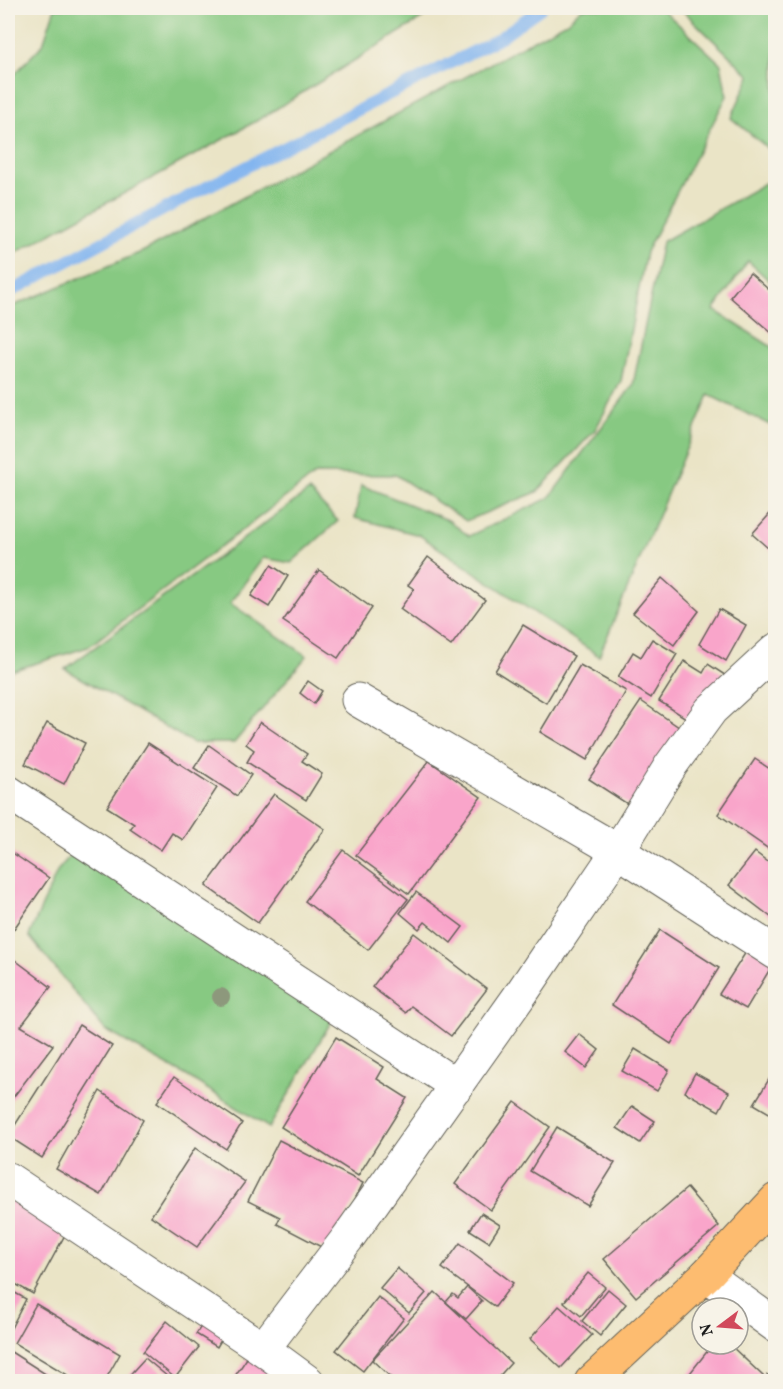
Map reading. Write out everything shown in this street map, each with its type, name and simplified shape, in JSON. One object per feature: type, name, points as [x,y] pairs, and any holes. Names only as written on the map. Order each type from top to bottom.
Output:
[{"type":"highway","points":[[591,1382],[706,1275],[776,1200]]},
{"type":"street","points":[[263,1349],[347,1239],[457,1086],[618,851],[671,765],[711,710],[776,650]]},
{"type":"street","points":[[358,700],[618,851],[776,953]]},
{"type":"street","points":[[8,792],[457,1086]]},
{"type":"street","points":[[8,1179],[263,1349],[308,1382]]},
{"type":"street","points":[[706,1275],[776,1326]]},
{"type":"green space","points":[[55,8],[439,8],[260,119],[8,257],[8,81],[43,44]]},
{"type":"green space","points":[[582,8],[658,8],[663,10],[721,64],[727,96],[646,252],[621,381],[595,430],[537,492],[466,521],[396,475],[316,474],[88,647],[8,672],[8,308],[144,251],[567,22]]},
{"type":"green space","points":[[680,8],[775,8],[775,154],[731,118],[750,76]]},
{"type":"green space","points":[[772,179],[776,181],[775,286],[748,261],[714,310],[775,349],[775,419],[770,425],[709,395],[599,656],[419,535],[355,518],[361,485],[448,520],[469,536],[549,498],[633,385],[662,242]]},
{"type":"green space","points":[[309,491],[338,521],[291,563],[263,558],[230,603],[307,656],[234,743],[193,743],[65,669]]},
{"type":"green space","points":[[76,849],[334,1017],[269,1128],[187,1076],[105,1030],[29,936],[58,870]]},
{"type":"building","points":[[750,273],[776,296],[774,335],[730,297]]},
{"type":"building","points":[[776,507],[776,555],[752,534]]},
{"type":"building","points":[[428,557],[485,600],[451,646],[400,609],[414,589],[408,585]]},
{"type":"building","points":[[271,565],[288,576],[269,607],[251,596]]},
{"type":"building","points":[[319,570],[372,608],[338,658],[283,621]]},
{"type":"building","points":[[662,578],[699,611],[674,645],[633,613]]},
{"type":"building","points":[[719,609],[746,625],[726,661],[699,644]]},
{"type":"building","points":[[523,625],[574,656],[546,703],[495,671]]},
{"type":"building","points":[[652,639],[677,654],[651,698],[618,677],[633,652],[641,657]]},
{"type":"building","points":[[684,661],[703,673],[708,664],[731,679],[700,727],[659,701]]},
{"type":"building","points":[[580,665],[626,691],[587,760],[540,732]]},
{"type":"building","points":[[308,681],[322,691],[314,704],[300,693]]},
{"type":"building","points":[[641,701],[686,732],[635,809],[589,779]]},
{"type":"building","points":[[260,722],[307,754],[302,761],[322,774],[306,800],[247,762],[254,750],[246,744]]},
{"type":"building","points":[[47,723],[85,743],[64,784],[25,764]]},
{"type":"building","points":[[148,743],[217,788],[183,840],[172,833],[161,850],[130,829],[134,824],[107,807]]},
{"type":"building","points":[[209,745],[251,775],[237,796],[194,768]]},
{"type":"building","points":[[755,759],[776,773],[776,854],[718,814]]},
{"type":"building","points":[[429,761],[481,797],[409,894],[356,855]]},
{"type":"building","points":[[274,794],[325,829],[258,923],[206,886]]},
{"type":"building","points":[[8,850],[49,878],[9,936],[8,935]]},
{"type":"building","points":[[343,850],[408,899],[368,950],[305,901]]},
{"type":"building","points":[[755,852],[776,868],[776,921],[729,885]]},
{"type":"building","points":[[416,892],[463,927],[451,943],[425,922],[419,929],[400,913]]},
{"type":"building","points":[[660,930],[719,968],[671,1044],[612,1005]]},
{"type":"building","points":[[414,933],[487,989],[451,1036],[411,1006],[406,1013],[372,987]]},
{"type":"building","points":[[753,941],[776,959],[746,1009],[719,994]]},
{"type":"building","points":[[11,957],[51,987],[21,1026],[53,1045],[8,1104],[8,961]]},
{"type":"building","points":[[79,1025],[112,1046],[42,1158],[8,1136]]},
{"type":"building","points":[[579,1034],[599,1050],[586,1068],[565,1052]]},
{"type":"building","points":[[336,1037],[384,1067],[377,1079],[407,1098],[358,1176],[281,1127]]},
{"type":"building","points":[[635,1049],[669,1070],[657,1091],[622,1071]]},
{"type":"building","points":[[695,1073],[729,1092],[719,1111],[685,1092]]},
{"type":"building","points":[[771,1076],[776,1079],[776,1117],[754,1104]]},
{"type":"building","points":[[174,1077],[242,1123],[226,1149],[157,1102]]},
{"type":"building","points":[[100,1091],[143,1120],[101,1195],[56,1169]]},
{"type":"building","points":[[515,1102],[550,1127],[491,1210],[455,1184]]},
{"type":"building","points":[[632,1106],[655,1121],[640,1143],[617,1128]]},
{"type":"building","points":[[557,1127],[615,1163],[588,1206],[530,1171]]},
{"type":"building","points":[[279,1140],[363,1183],[329,1251],[277,1224],[280,1217],[248,1201]]},
{"type":"building","points":[[195,1148],[245,1182],[197,1247],[151,1216]]},
{"type":"building","points":[[687,1188],[719,1226],[636,1297],[604,1259]]},
{"type":"building","points":[[8,1199],[67,1231],[33,1294],[8,1280]]},
{"type":"building","points":[[481,1213],[500,1225],[489,1242],[470,1230]]},
{"type":"building","points":[[460,1243],[513,1283],[495,1307],[442,1268]]},
{"type":"building","points":[[397,1268],[426,1293],[409,1313],[380,1288]]},
{"type":"building","points":[[588,1273],[605,1287],[581,1316],[564,1302]]},
{"type":"building","points":[[467,1287],[482,1301],[466,1319],[446,1302],[453,1294],[458,1298]]},
{"type":"building","points":[[8,1289],[26,1299],[8,1334]]},
{"type":"building","points":[[608,1289],[626,1304],[600,1336],[582,1321]]},
{"type":"building","points":[[435,1292],[511,1363],[494,1382],[396,1382],[372,1360]]},
{"type":"building","points":[[378,1297],[404,1318],[363,1371],[336,1350]]},
{"type":"building","points":[[36,1304],[120,1354],[104,1382],[79,1382],[14,1343]]},
{"type":"building","points":[[559,1306],[592,1335],[561,1368],[530,1339]]},
{"type":"building","points":[[207,1317],[227,1330],[217,1347],[196,1334]]},
{"type":"building","points":[[167,1321],[199,1347],[175,1378],[143,1352]]},
{"type":"building","points":[[8,1350],[58,1382],[8,1382]]},
{"type":"building","points":[[251,1352],[280,1373],[275,1382],[231,1382]]},
{"type":"building","points":[[704,1356],[742,1356],[764,1377],[762,1382],[683,1382]]},
{"type":"building","points":[[145,1358],[174,1382],[123,1382]]},
{"type":"building","points":[[776,1374],[776,1382],[767,1382],[767,1375]]},
{"type":"waterway","points":[[8,293],[191,195],[498,39],[541,8]]}]
